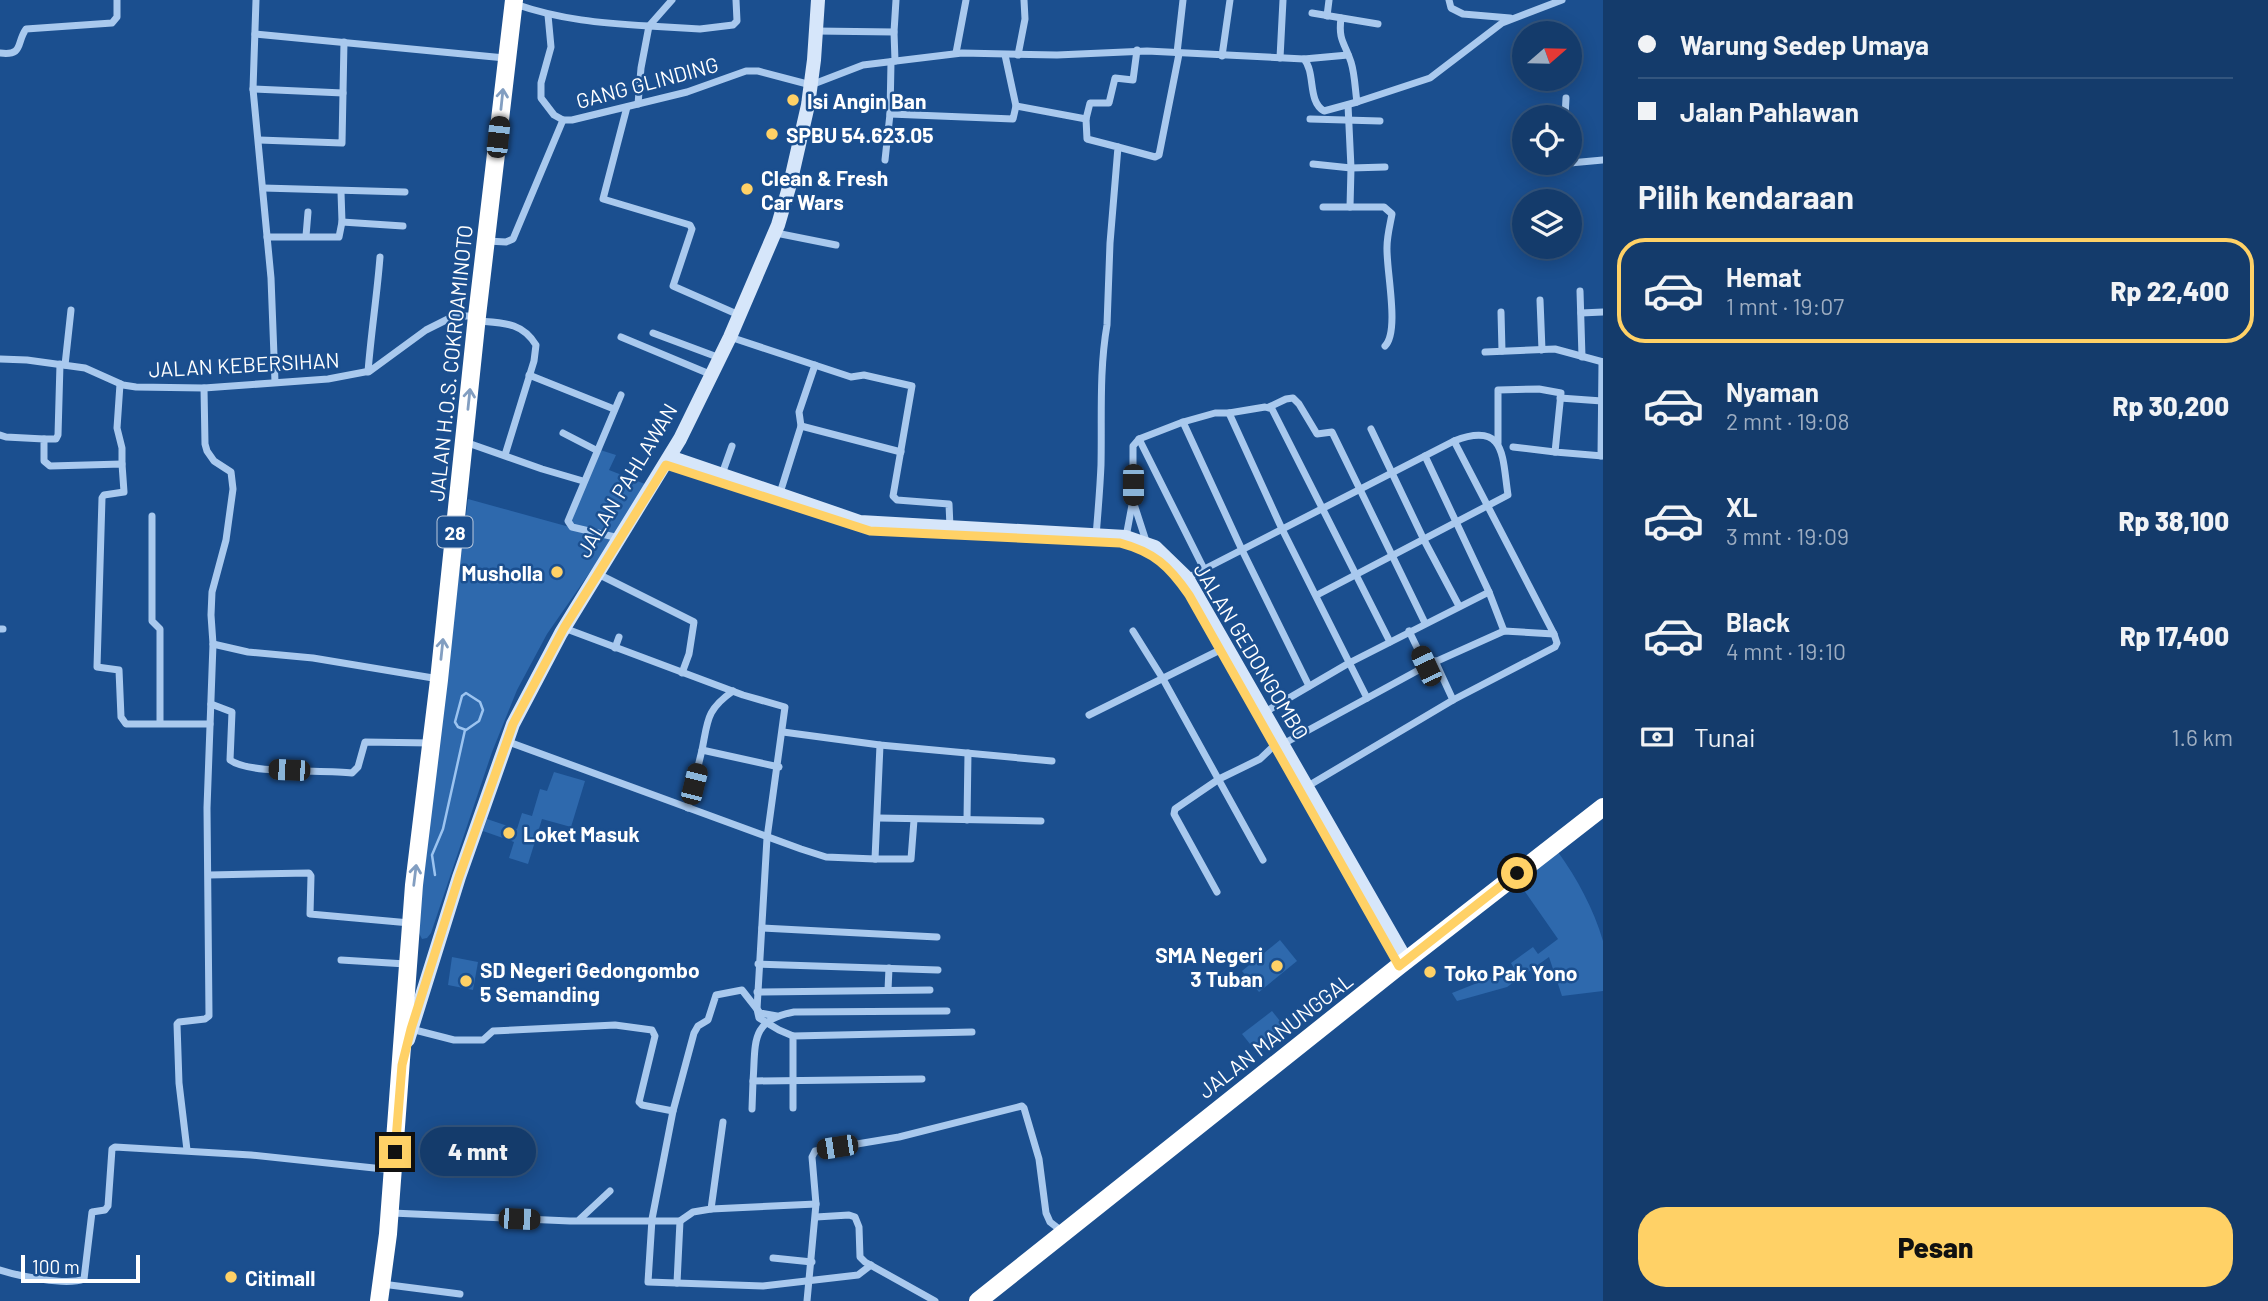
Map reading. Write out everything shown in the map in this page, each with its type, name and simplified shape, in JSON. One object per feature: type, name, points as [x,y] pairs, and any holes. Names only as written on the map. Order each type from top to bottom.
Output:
[{"type":"highway","name":"JALAN H.O.S. COKROAMINOTO","points":[[402,1065],[410,923],[513,2]]},
{"type":"highway","name":"JALAN MANUNGGAL","points":[[982,1299],[1063,1232],[1603,807]]},
{"type":"highway","name":"JALAN PAHLAWAN","points":[[380,1293],[390,1213],[402,1065]]},
{"type":"street","points":[[0,53],[17,50],[26,29],[112,23],[117,16],[117,0]]},
{"type":"street","points":[[256,0],[253,89],[271,278],[275,382]]},
{"type":"street","points":[[638,104],[642,60],[649,26],[672,0]]},
{"type":"street","points":[[513,2],[548,15],[578,21],[700,29],[733,25],[737,21],[736,0]]},
{"type":"street","name":"JALAN PAHLAWAN","points":[[402,1065],[411,1029],[505,740],[564,628],[668,461],[730,337],[775,233],[790,184],[811,85],[818,0]]},
{"type":"street","points":[[885,160],[896,0]]},
{"type":"street","points":[[956,53],[966,0]]},
{"type":"street","points":[[1018,55],[1025,19],[1024,0]]},
{"type":"street","points":[[1137,50],[1133,80],[1115,78],[1109,102],[1090,103],[1086,119],[1087,139],[1155,157],[1160,155],[1178,54],[1184,0]]},
{"type":"street","points":[[1222,56],[1230,0]]},
{"type":"street","points":[[1280,58],[1283,0]]},
{"type":"street","points":[[1327,16],[1329,0]]},
{"type":"street","points":[[1532,0],[1534,12]]},
{"type":"street","points":[[1304,59],[1319,108],[1326,110],[1348,105],[1435,75],[1512,18],[1562,0]]},
{"type":"street","points":[[1446,1],[1452,10],[1460,13],[1512,18]]},
{"type":"street","points":[[1312,13],[1378,24]]},
{"type":"street","name":"GANG GLINDING","points":[[548,15],[551,47],[540,92],[548,110],[563,120],[687,92],[751,71],[811,85]]},
{"type":"street","points":[[1340,18],[1343,48],[1352,67],[1357,102]]},
{"type":"street","points":[[816,31],[894,32]]},
{"type":"street","points":[[255,34],[505,58]]},
{"type":"street","points":[[259,140],[342,143],[344,43]]},
{"type":"street","points":[[811,85],[857,67],[956,53],[1018,55],[1137,50],[1304,59],[1348,55]]},
{"type":"street","points":[[890,114],[1010,119],[1015,116],[1016,106],[1005,55]]},
{"type":"street","points":[[253,89],[343,93]]},
{"type":"street","points":[[1566,98],[1566,105]]},
{"type":"street","points":[[1348,105],[1350,207]]},
{"type":"street","points":[[1016,106],[1086,119]]},
{"type":"street","points":[[627,107],[603,198],[691,225],[692,229],[672,285],[740,315]]},
{"type":"street","points":[[1310,119],[1380,121]]},
{"type":"street","points":[[486,241],[506,242],[513,239],[563,120]]},
{"type":"street","points":[[1096,536],[1101,468],[1103,336],[1107,325],[1118,147]]},
{"type":"street","points":[[1582,162],[1603,160]]},
{"type":"street","points":[[1313,164],[1351,168],[1385,167]]},
{"type":"street","points":[[263,188],[405,192]]},
{"type":"street","points":[[267,237],[339,237],[342,222],[341,192]]},
{"type":"street","points":[[1324,206],[1384,208],[1392,214],[1387,248],[1392,326],[1391,336],[1385,346]]},
{"type":"street","points":[[306,236],[308,212]]},
{"type":"street","points":[[342,222],[403,226]]},
{"type":"street","points":[[775,233],[836,245]]},
{"type":"street","points":[[368,372],[380,257]]},
{"type":"street","points":[[1580,291],[1582,357]]},
{"type":"street","points":[[1540,300],[1542,350]]},
{"type":"street","points":[[0,435],[56,439],[62,365],[71,310]]},
{"type":"street","points":[[1501,312],[1502,351]]},
{"type":"street","points":[[1581,313],[1603,312]]},
{"type":"street","name":"JALAN KEBERSIHAN","points":[[0,359],[85,368],[120,384],[136,387],[204,388],[328,379],[368,372],[426,330],[454,316],[515,324],[525,331],[536,345],[529,375]]},
{"type":"street","points":[[653,333],[720,358]]},
{"type":"street","points":[[621,337],[712,375]]},
{"type":"street","points":[[730,337],[851,377],[863,375],[912,386],[894,498],[949,503],[950,528]]},
{"type":"street","points":[[1485,352],[1560,350],[1602,362],[1602,456],[1513,447]]},
{"type":"street","points":[[780,493],[801,426],[799,412],[815,365]]},
{"type":"street","points":[[505,455],[529,375],[614,410]]},
{"type":"street","points":[[120,384],[117,428],[122,448],[124,492],[104,495],[102,498],[97,665],[100,669],[119,670],[123,723],[210,724]]},
{"type":"street","points":[[187,1150],[179,1083],[177,1024],[209,1016],[207,808],[213,644],[212,592],[226,540],[233,489],[231,472],[214,461],[207,451],[204,388]]},
{"type":"street","points":[[1498,443],[1498,389],[1544,389],[1560,392],[1555,453]]},
{"type":"street","points":[[620,538],[570,526],[569,517],[621,395]]},
{"type":"street","points":[[1126,537],[1133,501],[1132,450],[1139,439],[1215,412],[1229,413],[1269,407],[1293,398],[1317,434],[1331,431],[1424,623]]},
{"type":"street","points":[[1560,398],[1602,401]]},
{"type":"street","points":[[1269,407],[1390,642]]},
{"type":"street","points":[[1229,413],[1282,529],[1367,698]]},
{"type":"street","points":[[1184,422],[1242,550],[1309,686]]},
{"type":"street","points":[[801,426],[901,452]]},
{"type":"street","points":[[1371,429],[1459,606]]},
{"type":"street","points":[[563,433],[596,450]]},
{"type":"street","points":[[1187,578],[1454,441],[1479,434],[1493,438],[1498,443],[1508,495],[1317,595]]},
{"type":"street","points":[[44,439],[44,461],[50,466],[122,464]]},
{"type":"street","points":[[1139,439],[1204,569]]},
{"type":"street","points":[[1308,786],[1453,700],[1558,643],[1454,441]]},
{"type":"street","points":[[465,442],[583,481]]},
{"type":"street","points":[[722,474],[732,446]]},
{"type":"street","points":[[1425,456],[1489,592],[1504,631]]},
{"type":"street","name":"JALAN GEDONGOMBO","points":[[668,461],[722,474],[860,522],[910,529],[1145,547],[1177,576],[1220,650],[1308,786],[1403,963]]},
{"type":"street","name":"JALAN GEDONGOMBO","points":[[668,461],[859,528],[950,528],[1126,537],[1167,557],[1187,578],[1265,712],[1279,743],[1403,963]]},
{"type":"street","points":[[1133,501],[1145,547]]},
{"type":"street","points":[[152,516],[152,621],[160,629],[160,723]]},
{"type":"street","points":[[597,574],[694,622],[689,654],[682,673]]},
{"type":"street","points":[[1265,712],[1349,663],[1489,592]]},
{"type":"street","points":[[634,604],[638,594]]},
{"type":"street","points":[[564,628],[682,673],[785,706],[779,767],[767,838],[758,964],[759,1017],[793,1036],[972,1032]]},
{"type":"street","points":[[1133,631],[1164,679],[1263,860]]},
{"type":"street","points":[[1409,631],[1426,666]]},
{"type":"street","points":[[1217,892],[1174,814],[1179,805],[1219,779],[1260,759],[1279,743],[1435,661],[1504,631],[1554,634]]},
{"type":"street","points":[[615,648],[619,637]]},
{"type":"street","points":[[213,644],[248,652],[313,658],[439,680]]},
{"type":"street","points":[[1089,715],[1220,650]]},
{"type":"street","points":[[1435,661],[1453,700]]},
{"type":"street","points":[[688,808],[709,713],[733,691]]},
{"type":"street","points":[[211,704],[232,712],[230,760],[235,763],[271,769],[352,773],[357,770],[366,741],[431,743]]},
{"type":"street","points":[[783,732],[880,745],[1052,761]]},
{"type":"street","points":[[505,740],[767,838],[826,857],[911,859],[914,820]]},
{"type":"street","points":[[875,859],[880,745]]},
{"type":"street","points":[[702,750],[779,767]]},
{"type":"street","points":[[967,820],[968,753]]},
{"type":"street","points":[[878,818],[1041,821]]},
{"type":"street","points":[[209,875],[309,873],[310,914],[410,923]]},
{"type":"street","points":[[762,928],[937,937]]},
{"type":"street","points":[[341,960],[406,964]]},
{"type":"street","points":[[758,964],[938,970]]},
{"type":"street","points":[[888,990],[889,968]]},
{"type":"street","points":[[778,1016],[763,1014],[742,990],[720,993],[714,998],[708,1020],[698,1026],[694,1033],[673,1111],[652,1219],[647,1280],[763,1286],[858,1275],[871,1265]]},
{"type":"street","points":[[757,992],[930,990]]},
{"type":"street","points":[[752,1109],[756,1037],[765,1022],[794,1012],[947,1011]]},
{"type":"street","points":[[411,1029],[454,1040],[483,1040],[493,1031],[615,1024],[652,1030],[654,1036],[639,1102],[642,1105],[673,1111]]},
{"type":"street","points":[[793,1036],[793,1108]]},
{"type":"street","points":[[753,1081],[922,1079]]},
{"type":"street","points":[[807,1301],[816,1217],[812,1157],[815,1151],[899,1137],[1023,1106],[1039,1160],[1046,1213],[1050,1222],[1063,1232]]},
{"type":"street","points":[[711,1209],[723,1122]]},
{"type":"street","points":[[0,1270],[58,1280],[84,1279],[92,1212],[105,1210],[108,1206],[112,1149],[118,1147],[187,1150],[393,1170]]},
{"type":"street","points":[[579,1220],[610,1191]]},
{"type":"street","points":[[390,1213],[680,1221],[693,1212],[711,1209],[816,1204]]},
{"type":"street","points":[[816,1217],[855,1217],[859,1227],[859,1254],[871,1265],[935,1301]]},
{"type":"street","points":[[677,1283],[680,1221]]},
{"type":"street","points":[[773,1258],[812,1262]]},
{"type":"street","points":[[380,1293],[460,1294]]},
{"type":"shaded area","points":[[597,449],[616,455],[609,470],[645,484],[615,534],[572,525],[570,520]]},
{"type":"shaded area","points":[[468,499],[613,539],[547,634],[517,690],[492,752],[431,933],[422,939],[418,931]]},
{"type":"shaded area","points":[[554,772],[585,781],[571,827],[542,819],[528,864],[509,858],[514,842],[483,831],[487,819],[517,829],[522,813],[532,816],[540,789],[547,791]]},
{"type":"shaded area","points":[[1558,852],[1584,895],[1603,941],[1603,991],[1562,996],[1549,957],[1507,987],[1457,1001],[1452,993],[1500,974],[1503,977],[1514,968],[1511,963],[1533,947],[1538,954],[1558,939],[1519,883]]},
{"type":"shaded area","points":[[1280,940],[1297,961],[1259,992],[1242,971]]},
{"type":"shaded area","points":[[452,957],[478,962],[473,990],[448,985]]},
{"type":"shaded area","points":[[1272,1011],[1284,1026],[1254,1049],[1242,1034]]},
{"type":"waterway","points":[[466,693],[480,702],[483,710],[479,721],[466,730],[458,727],[455,722],[462,696],[466,693]]},
{"type":"waterway","points":[[435,875],[432,855],[443,829],[465,730]]},
{"type":"place","name":"Isi Angin Ban","points":[[793,100]]},
{"type":"place","name":"SPBU 54.623.05","points":[[772,134]]},
{"type":"place","name":"Clean & Fresh Car Wars","points":[[747,189]]},
{"type":"place","name":"Musholla","points":[[557,572]]},
{"type":"place","name":"Loket Masuk","points":[[509,833]]},
{"type":"place","name":"SMA Negeri 3 Tuban","points":[[1277,966]]},
{"type":"place","name":"Toko Pak Yono","points":[[1430,972]]},
{"type":"place","name":"SD Negeri Gedongombo 5 Semanding","points":[[466,981]]},
{"type":"place","name":"Citimall","points":[[231,1277]]},
{"type":"route","points":[[395,1152],[402,1065],[411,1029],[505,740],[564,628],[666,465],[870,531],[1120,543],[1140,548],[1163,562],[1177,576],[1189,595],[1399,966],[1517,873]]}]
